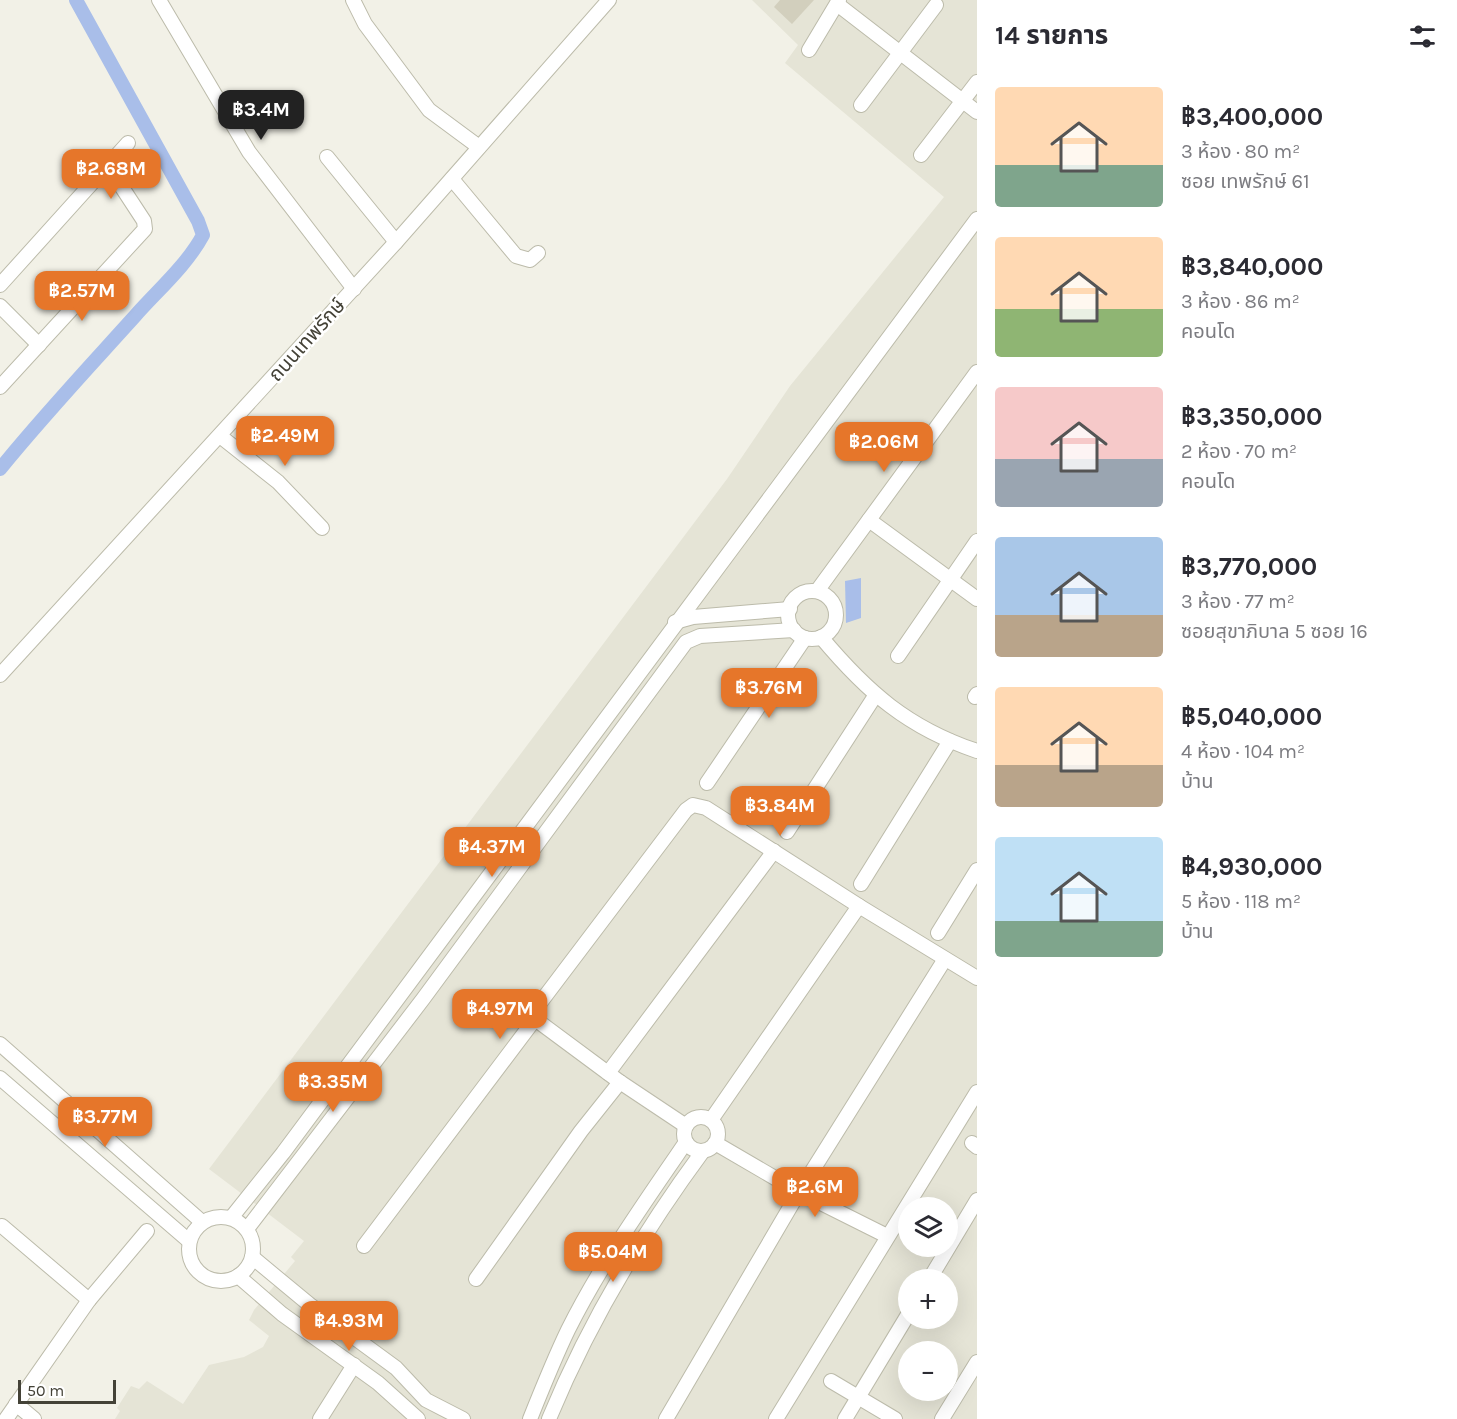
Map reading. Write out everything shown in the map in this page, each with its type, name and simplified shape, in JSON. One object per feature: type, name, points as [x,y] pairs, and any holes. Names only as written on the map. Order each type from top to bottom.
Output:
[{"type":"street","points":[[159,0],[249,152],[354,289]]},
{"type":"street","points":[[353,0],[365,24],[429,110],[479,147]]},
{"type":"street","name":"ถนนเทพรักษ์","points":[[0,675],[354,289],[609,0]]},
{"type":"street","points":[[809,50],[838,2],[977,112]]},
{"type":"street","points":[[861,105],[936,5]]},
{"type":"street","points":[[921,155],[977,82]]},
{"type":"street","points":[[0,285],[129,143]]},
{"type":"street","points":[[327,157],[396,242]]},
{"type":"street","points":[[0,387],[145,229],[144,221],[108,166]]},
{"type":"street","points":[[452,179],[516,256],[530,260],[538,253]]},
{"type":"street","points":[[231,1218],[284,1153],[675,622],[977,219]]},
{"type":"street","points":[[0,306],[39,345]]},
{"type":"street","points":[[799,634],[789,620],[790,609],[802,594],[817,591],[977,372]]},
{"type":"street","points":[[220,436],[278,482],[322,528]]},
{"type":"street","points":[[869,520],[977,599]]},
{"type":"street","points":[[898,656],[977,541]]},
{"type":"street","points":[[817,591],[830,599],[836,612],[833,627],[821,637]]},
{"type":"street","points":[[675,622],[693,617],[790,609]]},
{"type":"street","points":[[675,622],[686,642]]},
{"type":"street","points":[[707,783],[799,634]]},
{"type":"street","points":[[247,1229],[423,999],[686,642],[700,636],[799,634],[821,637],[850,672],[874,696],[912,722],[950,741],[977,751]]},
{"type":"street","points":[[787,832],[874,696]]},
{"type":"street","points":[[861,884],[950,741]]},
{"type":"street","points":[[364,1246],[535,1019],[540,1004],[686,810],[693,805],[706,808],[977,978]]},
{"type":"street","points":[[608,1074],[774,851]]},
{"type":"street","points":[[938,933],[977,870]]},
{"type":"street","points":[[711,1120],[859,906]]},
{"type":"street","points":[[666,1419],[798,1192],[945,958]]},
{"type":"street","points":[[406,987],[423,999]]},
{"type":"street","points":[[535,1019],[608,1074],[686,1126]]},
{"type":"street","points":[[0,1044],[202,1222]]},
{"type":"street","points":[[0,1078],[189,1241]]},
{"type":"street","points":[[476,1279],[581,1131],[620,1082]]},
{"type":"street","points":[[776,1419],[977,1092]]},
{"type":"street","points":[[549,1419],[603,1303],[659,1211],[703,1151],[715,1143],[717,1128],[711,1120],[697,1117],[686,1126]]},
{"type":"street","points":[[530,1419],[568,1330],[625,1231],[686,1142],[686,1126]]},
{"type":"street","points":[[686,1142],[693,1149],[703,1151]]},
{"type":"street","points":[[715,1143],[798,1192],[887,1236]]},
{"type":"street","points":[[284,1153],[298,1165]]},
{"type":"street","points":[[936,1269],[977,1200]]},
{"type":"street","points":[[219,1216],[231,1218],[247,1229],[252,1240],[252,1257],[247,1268],[238,1276],[222,1281],[208,1279],[199,1273],[189,1253],[189,1241],[202,1222],[219,1216]]},
{"type":"street","points":[[2,1226],[89,1300]]},
{"type":"street","points":[[6,1419],[89,1300],[147,1231]]},
{"type":"street","points":[[252,1257],[309,1305],[396,1368],[426,1400],[463,1419]]},
{"type":"street","points":[[238,1276],[282,1314],[354,1365],[418,1419]]},
{"type":"street","points":[[844,1419],[899,1329]]},
{"type":"street","points":[[942,1419],[977,1362]]},
{"type":"street","points":[[320,1419],[354,1365]]},
{"type":"street","points":[[831,1381],[896,1419]]},
{"type":"street","points":[[16,1404],[34,1419]]},
{"type":"shaded area","points":[[752,0],[977,0],[977,1419],[115,1419],[120,1411],[117,1408],[131,1386],[139,1389],[147,1381],[183,1404],[209,1365],[244,1357],[263,1347],[269,1336],[249,1320],[254,1310],[295,1261],[291,1257],[304,1241],[209,1169],[727,479],[790,386],[944,197],[785,63],[798,45]]},
{"type":"water","points":[[861,578],[861,618],[846,623],[845,581]]},
{"type":"building","points":[[780,0],[814,0],[792,24],[774,7]]},
{"type":"waterway","points":[[0,469],[66,392],[180,267],[203,235],[198,221],[76,0]]}]
